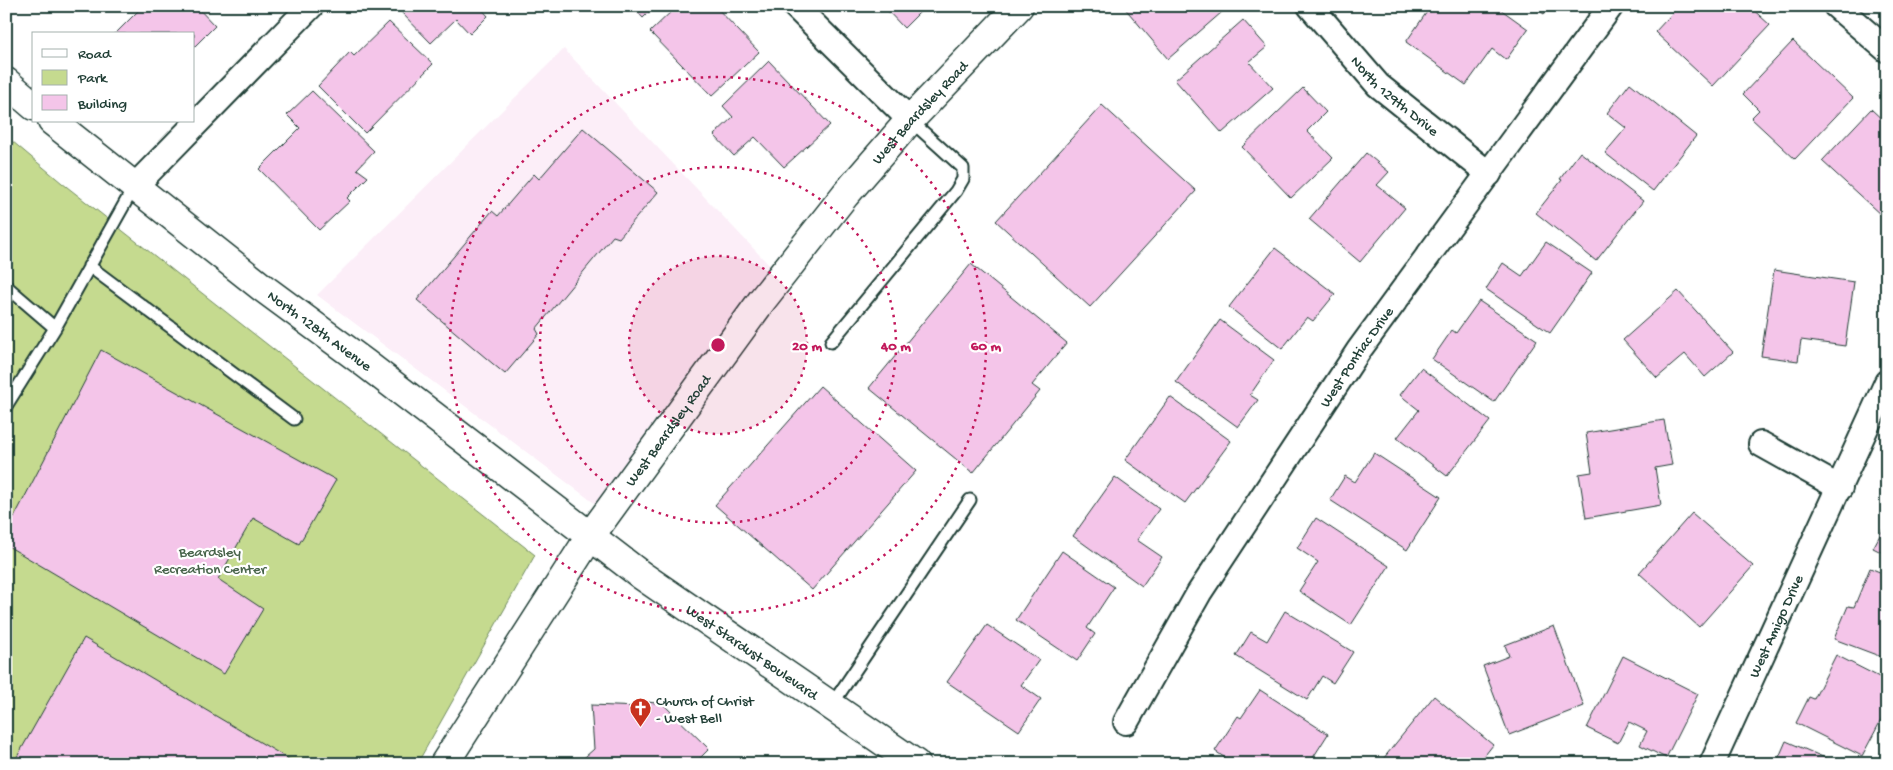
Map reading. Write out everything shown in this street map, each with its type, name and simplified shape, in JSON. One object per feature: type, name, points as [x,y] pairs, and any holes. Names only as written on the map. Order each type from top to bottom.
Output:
[{"type":"street","points":[[134,187],[311,6]]},
{"type":"street","points":[[795,6],[910,120]]},
{"type":"street","name":"West Beardsley Road","points":[[444,764],[591,535],[765,297],[845,195],[910,120],[1020,6]]},
{"type":"street","name":"North 129th Drive","points":[[1310,6],[1378,85],[1489,174]]},
{"type":"street","name":"West Pontiac Drive","points":[[1126,722],[1199,593],[1359,350],[1611,6]]},
{"type":"street","points":[[1836,6],[1887,50]]},
{"type":"street","points":[[6,82],[32,104]]},
{"type":"street","name":"North 128th Avenue","points":[[53,122],[264,288],[591,535]]},
{"type":"street","name":"West Amigo Drive","points":[[1712,764],[1887,382]]},
{"type":"street","points":[[1760,444],[1840,488]]},
{"type":"street","name":"West Stardust Boulevard","points":[[591,535],[641,575],[916,764]]},
{"type":"lane","points":[[831,342],[956,191],[963,179],[964,168],[910,120]]},
{"type":"lane","points":[[6,406],[55,328],[134,187]]},
{"type":"lane","points":[[89,266],[294,419]]},
{"type":"lane","points":[[6,286],[55,328]]},
{"type":"lane","points":[[831,706],[970,500]]},
{"type":"shaded area","points":[[564,49],[772,268],[679,386],[597,505],[317,295]]},
{"type":"green space","name":"Beardsley Recreation Center","points":[[6,136],[62,183],[535,555],[417,764],[6,764]]},
{"type":"building","points":[[143,6],[196,6],[215,26],[195,46],[195,32],[117,32]]},
{"type":"building","points":[[403,6],[479,6],[488,16],[470,34],[456,19],[431,43],[399,10]]},
{"type":"building","points":[[632,6],[655,6],[643,18]]},
{"type":"building","points":[[677,6],[715,6],[759,52],[712,96],[650,32]]},
{"type":"building","points":[[883,6],[926,6],[904,28]]},
{"type":"building","points":[[1123,6],[1229,6],[1168,59]]},
{"type":"building","points":[[1431,6],[1496,6],[1528,29],[1506,60],[1492,49],[1466,85],[1406,42]]},
{"type":"building","points":[[1532,6],[1549,6],[1544,14]]},
{"type":"building","points":[[1679,6],[1749,6],[1770,25],[1713,86],[1655,32]]},
{"type":"building","points":[[1243,20],[1267,47],[1249,62],[1273,88],[1222,133],[1175,80]]},
{"type":"building","points":[[389,22],[433,64],[365,133],[318,86],[350,52],[354,56]]},
{"type":"building","points":[[1793,41],[1853,98],[1795,159],[1751,118],[1759,110],[1743,94]]},
{"type":"building","points":[[769,61],[830,125],[784,167],[755,137],[734,156],[714,135],[733,117],[723,106]]},
{"type":"building","points":[[1630,83],[1696,136],[1653,191],[1605,153],[1626,128],[1607,113]]},
{"type":"building","points":[[1303,88],[1326,112],[1307,131],[1333,158],[1291,198],[1242,147]]},
{"type":"building","points":[[312,91],[374,151],[357,169],[368,177],[347,198],[350,201],[319,230],[259,169],[300,128],[287,115]]},
{"type":"building","points":[[1102,105],[1196,191],[1090,307],[996,221]]},
{"type":"building","points":[[1871,109],[1887,124],[1887,211],[1882,216],[1822,161]]},
{"type":"building","points":[[583,128],[658,192],[619,238],[613,236],[536,329],[539,334],[505,374],[417,300],[492,211],[498,216],[534,174],[539,179]]},
{"type":"building","points":[[1580,152],[1643,201],[1596,261],[1536,213],[1562,180],[1560,179]]},
{"type":"building","points":[[1366,153],[1389,172],[1377,185],[1405,208],[1360,262],[1309,219]]},
{"type":"building","points":[[1546,242],[1592,273],[1550,333],[1486,289],[1503,263],[1522,276]]},
{"type":"building","points":[[1275,248],[1335,294],[1313,321],[1307,317],[1282,349],[1229,307]]},
{"type":"building","points":[[971,264],[1067,343],[1032,385],[1040,391],[973,473],[869,388]]},
{"type":"building","points":[[1774,270],[1854,282],[1845,346],[1801,340],[1798,361],[1761,356]]},
{"type":"building","points":[[1678,291],[1733,352],[1705,377],[1685,354],[1657,378],[1623,340]]},
{"type":"building","points":[[1479,301],[1537,340],[1494,402],[1432,359],[1452,330],[1456,333]]},
{"type":"building","points":[[1220,320],[1274,360],[1250,395],[1258,400],[1238,427],[1176,382]]},
{"type":"building","points":[[101,350],[336,480],[299,544],[253,518],[218,579],[263,609],[224,674],[6,545],[6,533]]},
{"type":"building","points":[[1421,368],[1490,421],[1447,476],[1397,438],[1419,410],[1400,395]]},
{"type":"building","points":[[820,386],[916,471],[812,590],[715,505]]},
{"type":"building","points":[[1170,397],[1231,441],[1185,503],[1125,460]]},
{"type":"building","points":[[1664,420],[1672,465],[1655,468],[1661,505],[1586,518],[1579,474],[1592,472],[1586,433]]},
{"type":"building","points":[[1374,453],[1441,497],[1407,550],[1330,500],[1345,476],[1355,482]]},
{"type":"building","points":[[1115,477],[1159,509],[1137,540],[1162,557],[1142,586],[1073,536]]},
{"type":"building","points":[[1692,513],[1753,566],[1699,627],[1639,573]]},
{"type":"building","points":[[1316,518],[1389,566],[1351,625],[1299,591],[1318,562],[1297,548]]},
{"type":"building","points":[[1887,522],[1887,555],[1873,548]]},
{"type":"building","points":[[1062,551],[1114,587],[1087,628],[1095,634],[1077,661],[1016,620]]},
{"type":"building","points":[[1870,568],[1887,575],[1887,659],[1834,639],[1848,606],[1854,607]]},
{"type":"building","points":[[1285,611],[1353,652],[1333,683],[1322,676],[1307,700],[1236,656],[1251,632],[1267,641]]},
{"type":"building","points":[[987,625],[1039,660],[1021,685],[1041,699],[1019,731],[947,682]]},
{"type":"building","points":[[1554,626],[1584,706],[1509,735],[1483,666],[1509,656],[1505,645]]},
{"type":"building","points":[[84,638],[297,764],[13,764]]},
{"type":"building","points":[[1836,655],[1887,681],[1887,709],[1862,756],[1796,723],[1809,697],[1814,699]]},
{"type":"building","points":[[1623,656],[1698,694],[1666,758],[1640,745],[1647,731],[1629,722],[1618,743],[1587,728]]},
{"type":"building","points":[[1260,690],[1328,734],[1309,764],[1234,764],[1215,751],[1238,716],[1241,718]]},
{"type":"building","points":[[1434,696],[1493,745],[1478,764],[1458,764],[1453,759],[1449,764],[1379,764]]},
{"type":"building","name":"Church of Christ - West Bell","points":[[640,701],[663,704],[709,749],[694,764],[577,764],[594,749],[591,705],[639,707]]},
{"type":"building","points":[[1786,741],[1839,764],[1776,764]]},
{"type":"place","name":"Church of Christ - West Bell","points":[[640,728]]}]
